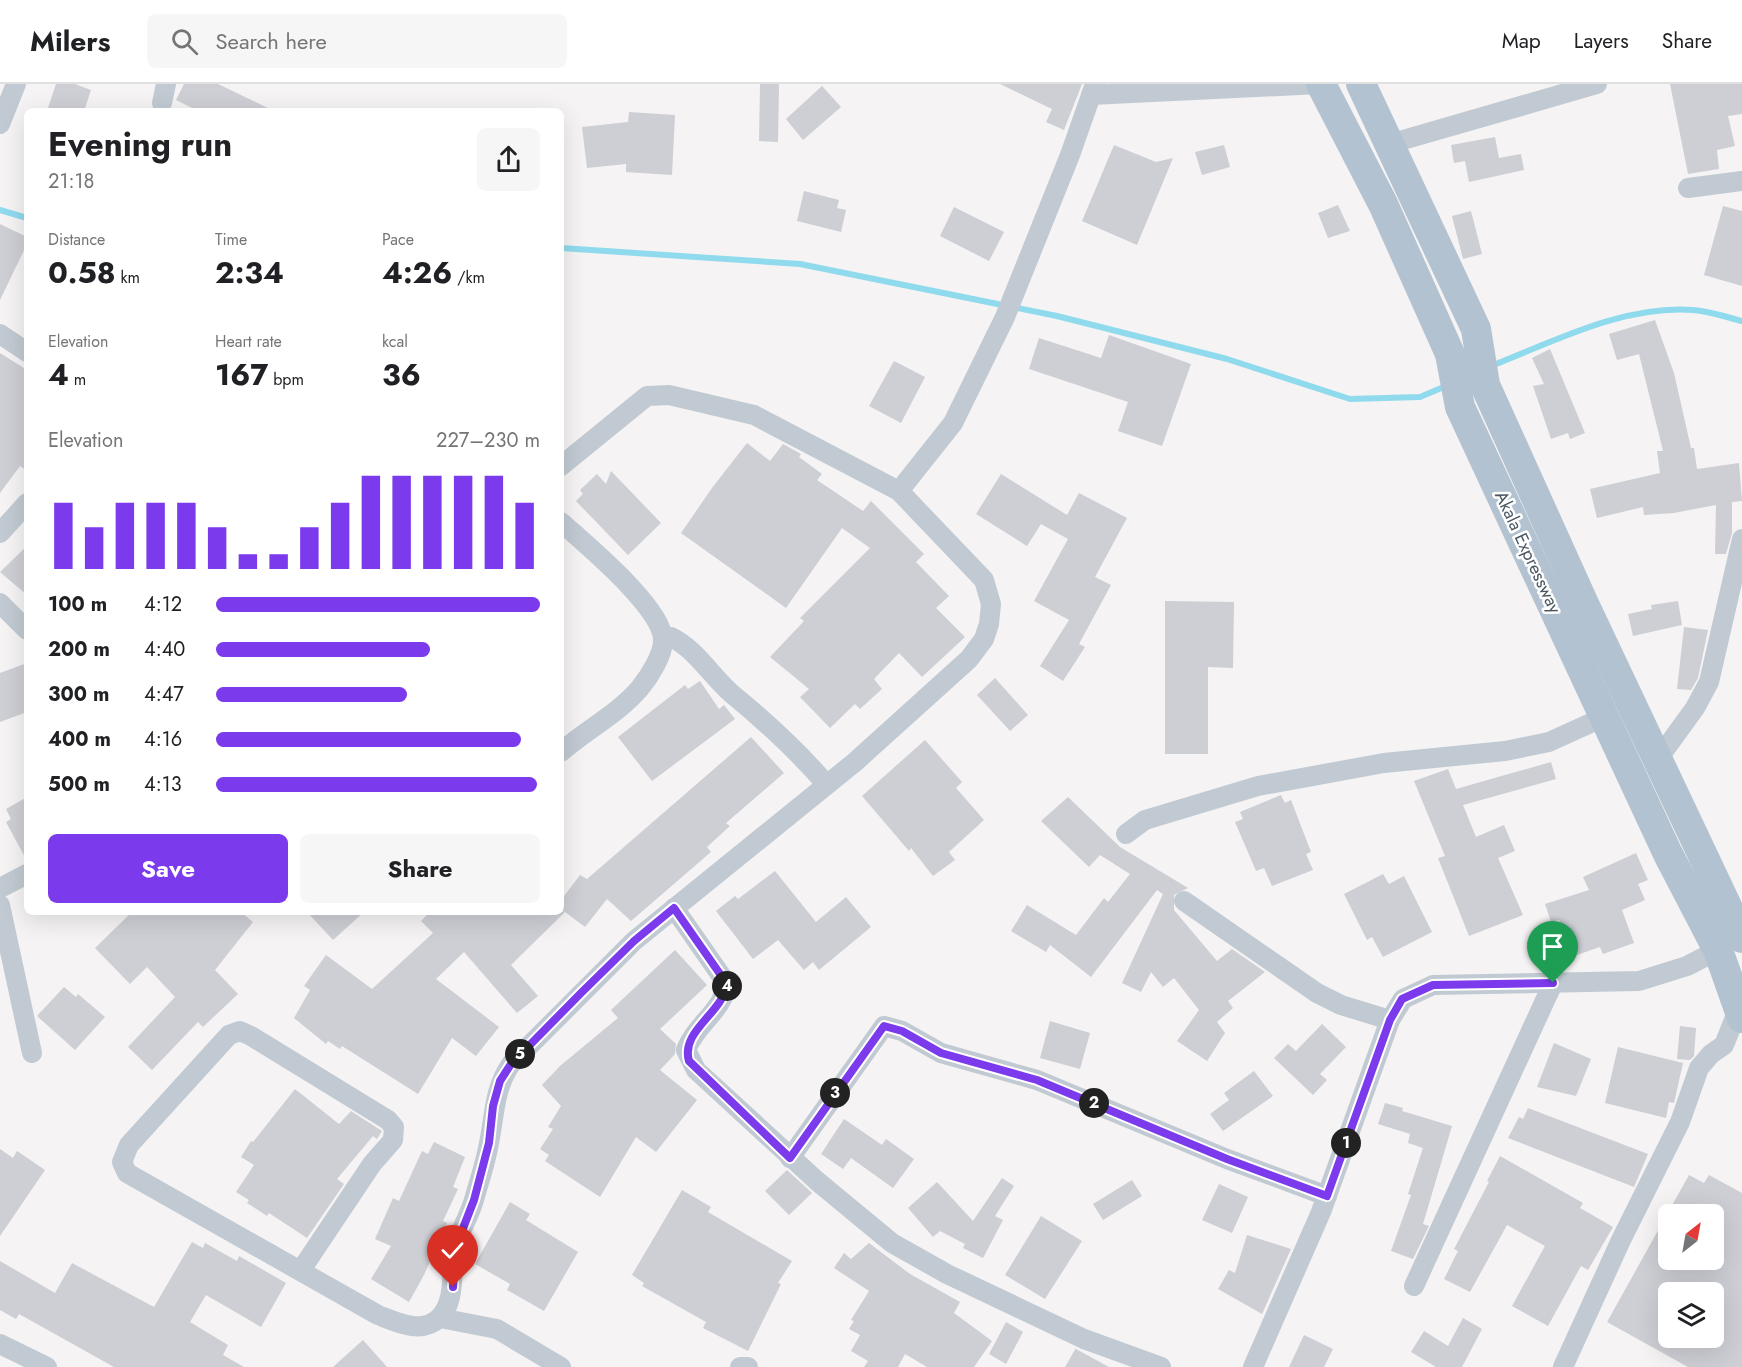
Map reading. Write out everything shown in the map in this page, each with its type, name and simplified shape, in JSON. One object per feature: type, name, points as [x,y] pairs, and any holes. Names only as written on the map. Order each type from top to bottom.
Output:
[{"type":"main road","name":"Akala Expressway","points":[[1321,84],[1383,204],[1450,354],[1460,407],[1668,854],[1730,944]]},
{"type":"main road","name":"Akala Expressway","points":[[1361,84],[1476,329],[1485,385],[1658,759],[1730,944],[1740,1014]]},
{"type":"street","points":[[0,124],[16,84]]},
{"type":"street","points":[[899,491],[953,423],[1005,317],[1022,280],[1093,90],[1321,84]]},
{"type":"street","points":[[1389,144],[1597,84]]},
{"type":"street","points":[[1688,188],[1742,181]]},
{"type":"street","points":[[0,334],[24,350]]},
{"type":"street","points":[[440,1318],[453,1287],[455,1249],[474,1200],[489,1143],[493,1106],[500,1081],[511,1064],[634,941],[855,762],[969,658],[984,639],[989,624],[991,604],[984,580],[899,491],[754,415],[669,395],[647,396],[564,464]]},
{"type":"street","points":[[0,533],[24,506]]},
{"type":"street","points":[[564,525],[632,588],[659,623],[663,640],[657,659],[640,688],[564,750]]},
{"type":"street","points":[[1658,759],[1695,708],[1709,682],[1738,571],[1742,539]]},
{"type":"street","points":[[0,603],[24,627]]},
{"type":"street","points":[[663,640],[672,637],[690,649],[732,693],[752,708],[801,753],[826,784]]},
{"type":"street","points":[[1126,834],[1145,820],[1258,786],[1384,763],[1505,751],[1549,742],[1604,717]]},
{"type":"street","points":[[0,888],[24,876]]},
{"type":"street","points":[[1184,901],[1317,993],[1341,1005],[1390,1020]]},
{"type":"street","points":[[0,905],[32,1053]]},
{"type":"street","points":[[674,908],[727,984],[726,994],[689,1041],[686,1050],[689,1061],[790,1158],[892,1243],[947,1274],[1084,1340],[1161,1367]]},
{"type":"street","points":[[1252,1367],[1327,1196],[1390,1020],[1402,999],[1433,985],[1639,981],[1687,966],[1730,944]]},
{"type":"street","points":[[1414,1286],[1553,983]]},
{"type":"street","points":[[1563,1367],[1621,1240],[1680,1122],[1699,1068],[1711,1054],[1724,1045],[1740,1014]]},
{"type":"street","points":[[790,1158],[884,1026],[902,1031],[941,1053],[1037,1080],[1227,1159],[1327,1196]]},
{"type":"street","points":[[301,1270],[372,1164],[393,1140],[394,1127],[388,1120],[240,1031],[233,1033],[129,1145],[122,1162],[127,1173],[378,1315],[402,1325],[417,1327],[440,1318],[497,1329],[561,1367]]},
{"type":"street","points":[[0,1344],[47,1367]]},
{"type":"street","points":[[740,1367],[748,1367]]},
{"type":"building","points":[[56,84],[75,84],[91,90],[85,108],[48,108]]},
{"type":"building","points":[[184,84],[218,84],[268,108],[192,108],[176,100]]},
{"type":"building","points":[[760,84],[779,84],[778,142],[759,141]]},
{"type":"building","points":[[1000,84],[1082,84],[1064,130],[1046,122],[1052,109]]},
{"type":"building","points":[[1670,84],[1742,84],[1742,114],[1728,116],[1735,146],[1717,150],[1719,169],[1688,174]]},
{"type":"building","points":[[822,86],[841,107],[803,140],[786,119]]},
{"type":"building","points":[[629,112],[675,115],[672,175],[626,172],[626,164],[587,168],[582,127],[628,122]]},
{"type":"building","points":[[1495,137],[1499,158],[1521,154],[1524,170],[1469,182],[1465,161],[1454,163],[1451,145]]},
{"type":"building","points":[[1114,145],[1156,162],[1173,158],[1137,245],[1082,221]]},
{"type":"building","points":[[1224,145],[1230,167],[1202,175],[1195,152]]},
{"type":"building","points":[[804,191],[839,200],[837,208],[846,210],[841,232],[797,221]]},
{"type":"building","points":[[1338,205],[1350,231],[1328,238],[1318,213]]},
{"type":"building","points":[[1723,206],[1742,211],[1742,286],[1704,275]]},
{"type":"building","points":[[954,207],[1004,232],[989,261],[940,236]]},
{"type":"building","points":[[1471,211],[1482,254],[1463,259],[1452,216]]},
{"type":"building","points":[[0,224],[24,236],[24,250],[0,300]]},
{"type":"building","points":[[1655,320],[1674,373],[1691,448],[1694,448],[1697,469],[1739,463],[1742,501],[1732,502],[1732,533],[1726,554],[1715,554],[1716,505],[1674,513],[1644,515],[1643,507],[1597,518],[1590,489],[1660,473],[1657,451],[1663,451],[1639,354],[1617,360],[1609,334]]},
{"type":"building","points":[[1109,335],[1191,364],[1162,446],[1118,431],[1128,402],[1029,369],[1039,338],[1101,358]]},
{"type":"building","points":[[1550,349],[1585,433],[1570,439],[1568,433],[1551,439],[1533,386],[1544,384],[1532,358]]},
{"type":"building","points":[[0,353],[24,368],[24,469],[20,466],[0,493]]},
{"type":"building","points":[[894,361],[925,377],[901,423],[869,406]]},
{"type":"building","points":[[747,443],[770,461],[783,444],[801,454],[799,457],[822,474],[817,480],[863,511],[871,501],[924,554],[916,562],[949,596],[936,608],[965,637],[922,677],[899,653],[874,679],[882,689],[860,709],[855,704],[830,728],[800,697],[809,689],[770,657],[804,621],[800,618],[870,548],[842,528],[786,608],[681,533]]},
{"type":"building","points":[[611,471],[661,523],[628,555],[576,501],[583,494],[580,490],[597,474],[606,484]]},
{"type":"building","points":[[1001,474],[1067,515],[1079,493],[1127,518],[1095,577],[1111,585],[1079,644],[1085,647],[1063,681],[1040,666],[1069,620],[1034,601],[1068,539],[1041,524],[1027,546],[976,514]]},
{"type":"building","points":[[24,549],[24,592],[0,572]]},
{"type":"building","points":[[1165,601],[1234,602],[1233,668],[1208,667],[1208,754],[1165,754]]},
{"type":"building","points":[[1678,601],[1682,625],[1633,636],[1628,614],[1652,609],[1651,605]]},
{"type":"building","points":[[1684,627],[1708,630],[1698,678],[1691,690],[1677,689]]},
{"type":"building","points":[[24,664],[24,713],[0,722],[0,673]]},
{"type":"building","points":[[995,678],[1028,715],[1010,731],[977,695]]},
{"type":"building","points":[[700,681],[719,709],[724,705],[735,719],[652,781],[618,737],[685,685],[688,689]]},
{"type":"building","points":[[751,737],[784,773],[726,823],[730,826],[707,847],[711,852],[631,921],[607,899],[585,927],[564,913],[564,896],[580,875],[587,879]]},
{"type":"building","points":[[925,740],[962,782],[956,788],[984,820],[949,852],[955,860],[933,876],[911,848],[909,851],[862,796]]},
{"type":"building","points":[[1551,762],[1556,779],[1463,805],[1476,837],[1504,825],[1515,851],[1498,858],[1523,915],[1469,936],[1438,858],[1445,856],[1414,781],[1448,769],[1456,789]]},
{"type":"building","points":[[1281,795],[1285,803],[1291,800],[1311,852],[1306,854],[1313,870],[1272,886],[1264,868],[1256,871],[1235,822],[1243,819],[1240,812]]},
{"type":"building","points":[[1068,797],[1120,847],[1188,888],[1174,895],[1174,910],[1217,961],[1232,949],[1265,972],[1228,1001],[1233,1008],[1217,1022],[1225,1033],[1207,1061],[1177,1041],[1199,1010],[1174,978],[1163,987],[1151,972],[1141,992],[1122,983],[1163,894],[1157,890],[1091,977],[1050,945],[1046,952],[1011,931],[1027,905],[1076,935],[1104,898],[1108,902],[1130,874],[1100,855],[1089,867],[1041,821]]},
{"type":"building","points":[[24,799],[24,855],[6,822],[11,819],[6,809]]},
{"type":"building","points":[[1636,853],[1648,880],[1638,884],[1645,900],[1622,910],[1634,943],[1603,954],[1600,947],[1571,957],[1559,920],[1551,922],[1545,904],[1589,890],[1583,877]]},
{"type":"building","points":[[775,871],[816,922],[846,897],[871,927],[819,970],[813,962],[804,970],[778,940],[753,959],[716,911],[735,896],[738,899]]},
{"type":"building","points":[[1383,874],[1389,884],[1404,876],[1432,932],[1383,957],[1372,937],[1367,940],[1344,894]]},
{"type":"building","points":[[129,915],[245,915],[253,922],[215,970],[238,994],[203,1027],[198,1022],[152,1070],[128,1047],[175,997],[147,967],[130,984],[95,948]]},
{"type":"building","points":[[310,915],[361,915],[333,940]]},
{"type":"building","points":[[427,915],[562,915],[511,965],[538,996],[517,1013],[464,952],[436,979],[499,1027],[476,1056],[452,1038],[418,1094],[342,1046],[340,1049],[328,1041],[326,1044],[294,1018],[310,990],[304,986],[326,955],[372,989],[433,933],[421,921]]},
{"type":"building","points":[[675,950],[707,985],[660,1029],[676,1044],[675,1054],[660,1070],[697,1100],[656,1152],[636,1137],[600,1197],[545,1161],[549,1155],[540,1149],[553,1129],[548,1127],[561,1106],[542,1085],[560,1066],[618,1018],[611,1010]]},
{"type":"building","points":[[64,987],[76,997],[78,994],[105,1017],[75,1050],[37,1016]]},
{"type":"building","points":[[1050,1021],[1090,1033],[1080,1069],[1040,1058]]},
{"type":"building","points":[[1322,1024],[1346,1047],[1320,1074],[1327,1080],[1313,1095],[1274,1058],[1288,1044],[1296,1051]]},
{"type":"building","points":[[1680,1026],[1696,1028],[1694,1056],[1690,1060],[1677,1059]]},
{"type":"building","points":[[1554,1043],[1591,1059],[1576,1096],[1537,1087]]},
{"type":"building","points":[[1618,1047],[1683,1063],[1674,1103],[1669,1102],[1666,1118],[1605,1103]]},
{"type":"building","points":[[1254,1071],[1273,1096],[1223,1131],[1210,1114],[1229,1100],[1224,1093]]},
{"type":"building","points":[[295,1089],[339,1124],[351,1111],[382,1131],[377,1139],[373,1136],[337,1179],[344,1184],[307,1238],[269,1213],[267,1216],[247,1203],[249,1200],[236,1192],[254,1165],[241,1157],[251,1141],[253,1142]]},
{"type":"building","points":[[1385,1103],[1403,1108],[1402,1111],[1452,1126],[1423,1224],[1429,1226],[1413,1259],[1391,1251],[1411,1195],[1408,1194],[1423,1148],[1408,1143],[1410,1134],[1378,1124]]},
{"type":"building","points":[[1528,1108],[1648,1154],[1634,1187],[1508,1138],[1519,1117],[1523,1119]]},
{"type":"building","points":[[844,1119],[882,1145],[886,1139],[914,1159],[893,1188],[851,1158],[843,1169],[821,1154]]},
{"type":"building","points":[[434,1142],[465,1157],[453,1187],[458,1189],[443,1221],[447,1223],[424,1275],[409,1302],[371,1279],[391,1246],[375,1239],[393,1198],[399,1201],[422,1151],[428,1154]]},
{"type":"building","points":[[0,1149],[13,1158],[17,1151],[45,1170],[0,1236]]},
{"type":"building","points":[[1500,1156],[1583,1203],[1580,1208],[1613,1227],[1588,1270],[1581,1266],[1548,1326],[1512,1306],[1545,1246],[1507,1225],[1470,1292],[1444,1279],[1458,1251],[1454,1249]]},
{"type":"building","points":[[787,1170],[812,1193],[789,1215],[765,1191]]},
{"type":"building","points":[[1689,1175],[1704,1183],[1709,1175],[1742,1193],[1742,1367],[1688,1367],[1607,1322],[1658,1231],[1658,1270],[1724,1270],[1724,1204],[1673,1204]]},
{"type":"building","points":[[1002,1178],[1014,1186],[995,1216],[1003,1220],[983,1258],[963,1248],[965,1244],[940,1231],[933,1237],[908,1208],[937,1182],[973,1221]]},
{"type":"building","points":[[1132,1180],[1142,1196],[1103,1220],[1093,1204]]},
{"type":"building","points":[[1219,1184],[1248,1197],[1232,1233],[1202,1220]]},
{"type":"building","points":[[682,1190],[711,1207],[708,1212],[792,1261],[778,1283],[781,1284],[748,1351],[703,1328],[706,1322],[642,1286],[644,1283],[632,1275]]},
{"type":"building","points":[[510,1202],[530,1214],[526,1220],[578,1252],[544,1311],[507,1290],[510,1284],[475,1264]]},
{"type":"building","points":[[1041,1216],[1082,1241],[1045,1299],[1005,1275]]},
{"type":"building","points":[[1247,1235],[1291,1249],[1262,1314],[1218,1289],[1229,1270],[1235,1273]]},
{"type":"building","points":[[192,1242],[203,1248],[205,1243],[237,1261],[239,1256],[286,1283],[261,1327],[206,1295],[190,1322],[228,1345],[223,1355],[244,1367],[114,1367],[19,1314],[16,1319],[0,1310],[0,1261],[55,1293],[72,1263],[154,1307]]},
{"type":"building","points":[[869,1243],[910,1274],[960,1302],[954,1313],[992,1341],[974,1367],[927,1367],[905,1354],[898,1367],[864,1367],[868,1361],[851,1351],[860,1335],[849,1329],[854,1321],[851,1320],[869,1291],[834,1268],[844,1253],[851,1259]]},
{"type":"building","points":[[1463,1318],[1482,1329],[1462,1367],[1436,1367],[1411,1352],[1424,1331],[1448,1346]]},
{"type":"building","points":[[1006,1322],[1023,1332],[1006,1364],[989,1354]]},
{"type":"building","points":[[1304,1335],[1333,1349],[1324,1367],[1289,1367]]},
{"type":"building","points":[[363,1340],[387,1367],[333,1367]]},
{"type":"building","points":[[1076,1349],[1109,1367],[1065,1367]]},
{"type":"waterway","points":[[0,210],[24,217]]},
{"type":"waterway","points":[[564,248],[800,264],[1057,316],[1227,359],[1350,399],[1420,397],[1446,386]]},
{"type":"waterway","points":[[1491,366],[1590,327],[1641,313],[1693,310],[1742,321]]},
{"type":"route","points":[[453,1287],[455,1249],[474,1200],[489,1143],[493,1106],[500,1081],[511,1064],[582,992],[634,941],[674,908],[723,974],[727,984],[726,994],[720,1003],[689,1041],[686,1050],[689,1061],[790,1158],[884,1026],[902,1031],[941,1053],[1037,1080],[1227,1159],[1327,1196],[1390,1020],[1402,999],[1433,985],[1553,983]]}]
